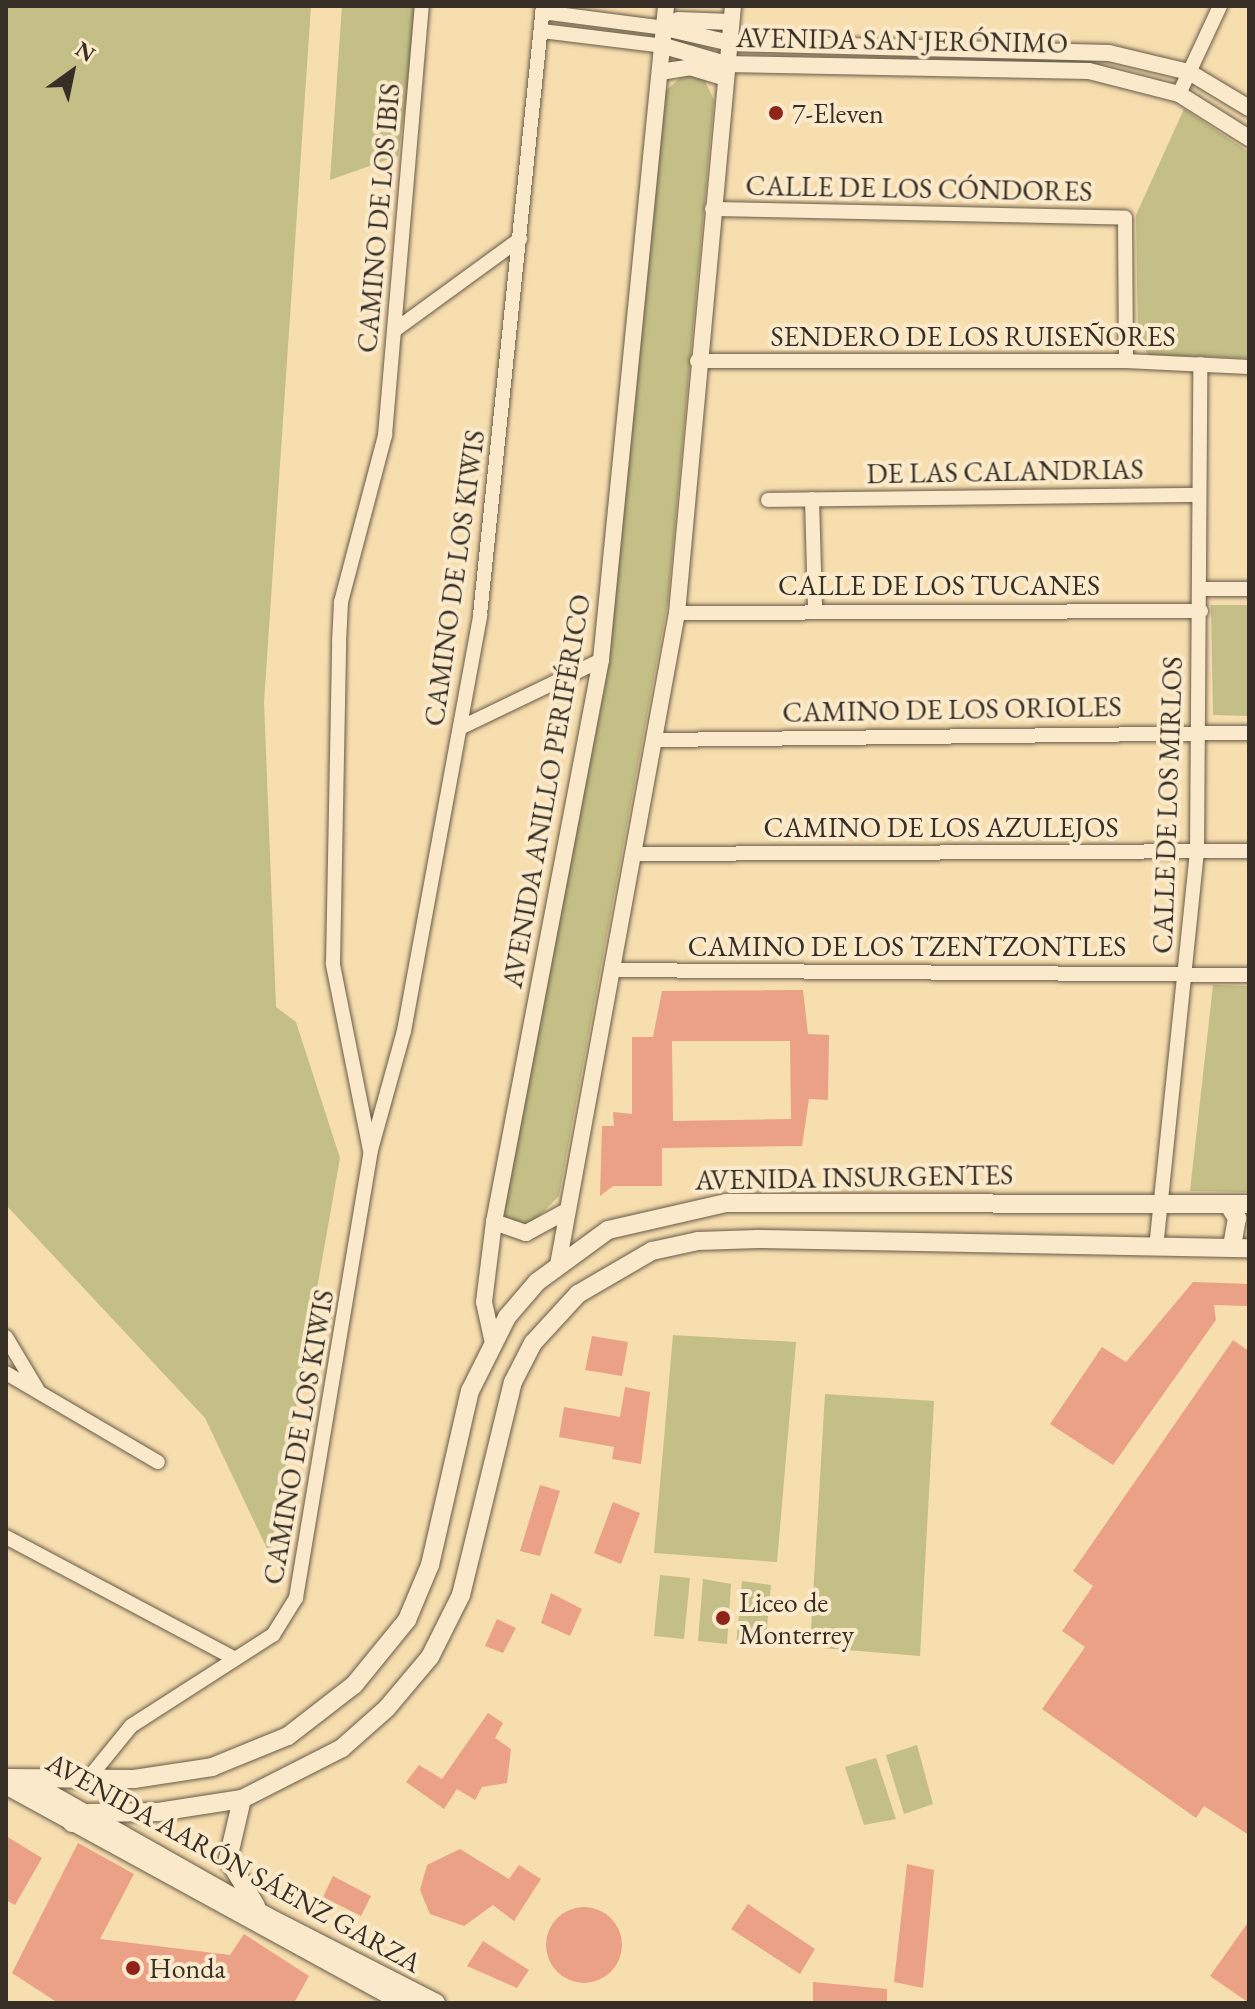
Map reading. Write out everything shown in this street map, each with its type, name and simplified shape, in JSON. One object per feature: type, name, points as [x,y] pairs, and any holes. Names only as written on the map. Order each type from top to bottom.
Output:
[{"type":"main road","name":"AVENIDA INSURGENTES","points":[[9,1777],[161,1777],[241,1759],[310,1721],[372,1667],[407,1620],[430,1565],[470,1391],[493,1343],[521,1298],[589,1240],[639,1218],[726,1203],[1249,1204]]},
{"type":"main road","points":[[78,1818],[158,1812],[242,1799],[342,1748],[387,1708],[430,1657],[473,1559],[513,1382],[533,1343],[578,1294],[608,1273],[652,1251],[698,1241],[1240,1247],[1237,1218],[1228,1204]]},
{"type":"main road","name":"AVENIDA AARÓN SÁENZ GARZA","points":[[9,1777],[405,2003]]},
{"type":"main road","points":[[242,1799],[228,1859],[242,1891],[266,1916]]},
{"type":"main road","name":"AVENIDA AARÓN SÁENZ GARZA","points":[[78,1818],[436,2003]]},
{"type":"street","name":"CAMINO DE LOS IBIS","points":[[385,435],[422,6]]},
{"type":"street","points":[[1179,94],[1220,6]]},
{"type":"street","name":"AVENIDA SAN JERÓNIMO","points":[[542,9],[666,17],[730,43],[1060,48],[1189,72],[1249,108]]},
{"type":"street","name":"CAMINO DE LOS KIWIS","points":[[88,1779],[131,1726],[273,1635],[296,1598],[371,1150],[404,1031],[460,728],[498,480],[542,9]]},
{"type":"street","points":[[558,1265],[563,1213],[656,740],[677,613],[697,361],[732,14],[695,24],[666,17]]},
{"type":"street","name":"AVENIDA ANILLO PERIFÉRICO","points":[[493,1343],[484,1302],[494,1222],[601,660],[666,17]]},
{"type":"street","name":"AVENIDA SAN JERÓNIMO","points":[[542,31],[664,46],[725,71],[1037,66],[1089,71],[1179,94],[1249,138]]},
{"type":"street","points":[[660,72],[690,67],[725,71]]},
{"type":"street","name":"CALLE DE LOS CÓNDORES","points":[[712,209],[1125,218],[1126,361]]},
{"type":"street","points":[[395,330],[520,239]]},
{"type":"street","name":"SENDERO DE LOS RUISEÑORES","points":[[697,361],[1126,361],[1248,369]]},
{"type":"street","name":"CALLE DE LOS MIRLOS","points":[[1156,1248],[1197,851],[1201,611],[1200,364]]},
{"type":"street","name":"CAMINO DE LOS KIWIS","points":[[371,1150],[333,964],[332,887],[341,602],[385,435]]},
{"type":"street","name":"DE LAS CALANDRIAS","points":[[768,500],[1199,495]]},
{"type":"street","points":[[812,499],[815,609]]},
{"type":"street","points":[[1201,589],[1249,589]]},
{"type":"street","name":"CALLE DE LOS TUCANES","points":[[677,613],[815,609],[1201,611]]},
{"type":"street","points":[[460,728],[601,660]]},
{"type":"street","name":"CAMINO DE LOS ORIOLES","points":[[656,740],[1249,733]]},
{"type":"street","name":"CAMINO DE LOS AZULEJOS","points":[[634,854],[1249,851]]},
{"type":"street","name":"CAMINO DE LOS TZENTZONTLES","points":[[612,970],[1249,975]]},
{"type":"street","points":[[494,1222],[526,1233],[563,1213]]},
{"type":"street","points":[[6,1337],[37,1389]]},
{"type":"street","points":[[6,1373],[158,1462]]},
{"type":"street","points":[[6,1537],[235,1659]]},
{"type":"shaded area","points":[[6,6],[311,6],[264,702],[276,1007],[296,1022],[340,1158],[270,1555],[205,1418],[6,1205]]},
{"type":"shaded area","points":[[342,6],[417,6],[418,19],[398,156],[330,180]]},
{"type":"shaded area","points":[[685,74],[704,79],[714,100],[668,601],[559,1196],[529,1226],[501,1218],[605,686],[664,92]]},
{"type":"shaded area","points":[[1184,109],[1249,152],[1249,358],[1149,355],[1138,341],[1136,215]]},
{"type":"shaded area","points":[[1211,605],[1249,605],[1249,716],[1213,715]]},
{"type":"shaded area","points":[[1213,985],[1249,986],[1249,1192],[1190,1191]]},
{"type":"shaded area","points":[[673,1335],[796,1342],[777,1562],[654,1553]]},
{"type":"shaded area","points":[[825,1394],[934,1401],[920,1656],[810,1647]]},
{"type":"shaded area","points":[[660,1575],[690,1578],[684,1639],[654,1636]]},
{"type":"shaded area","points":[[703,1579],[731,1584],[727,1644],[698,1641]]},
{"type":"shaded area","points":[[742,1581],[771,1585],[765,1648],[736,1646]]},
{"type":"shaded area","points":[[917,1745],[933,1804],[904,1814],[886,1755]]},
{"type":"shaded area","points":[[876,1758],[896,1819],[864,1825],[845,1767]]},
{"type":"building","points":[[803,990],[808,1034],[829,1035],[828,1100],[809,1099],[802,1146],[662,1148],[662,1186],[613,1186],[600,1196],[602,1126],[614,1126],[613,1112],[632,1114],[632,1037],[653,1037],[662,991]],"holes":[[[672,1041],[790,1041],[791,1119],[673,1121]]]},
{"type":"building","points":[[1193,1282],[1249,1284],[1249,1306],[1214,1305],[1216,1320],[1113,1465],[1050,1424],[1102,1347],[1126,1362]]},
{"type":"building","points":[[592,1336],[628,1342],[622,1376],[585,1370]]},
{"type":"building","points":[[1233,1340],[1249,1351],[1249,1835],[1204,1806],[1196,1818],[1042,1709],[1085,1647],[1062,1631],[1093,1586],[1073,1571]]},
{"type":"building","points":[[625,1387],[650,1392],[641,1464],[612,1459],[614,1447],[559,1437],[564,1407],[620,1417]]},
{"type":"building","points":[[540,1485],[560,1491],[540,1556],[520,1551]]},
{"type":"building","points":[[613,1502],[640,1513],[621,1564],[594,1553]]},
{"type":"building","points":[[551,1593],[582,1609],[570,1636],[541,1623]]},
{"type":"building","points":[[497,1619],[516,1628],[503,1653],[485,1646]]},
{"type":"building","points":[[488,1713],[503,1723],[495,1738],[511,1749],[507,1783],[482,1787],[475,1800],[457,1789],[444,1809],[406,1782],[419,1765],[442,1779]]},
{"type":"building","points":[[6,1836],[42,1858],[15,1905],[6,1900]]},
{"type":"building","points":[[78,1843],[134,1874],[100,1939],[230,1955],[244,1934],[309,1976],[294,2003],[58,2003],[12,1973]]},
{"type":"building","points":[[460,1849],[509,1879],[519,1865],[541,1879],[514,1921],[493,1905],[464,1926],[430,1914],[420,1890],[427,1865]]},
{"type":"building","points":[[907,1864],[934,1870],[923,1988],[894,1982]]},
{"type":"building","points":[[333,1876],[371,1896],[361,1916],[323,1897]]},
{"type":"building","points":[[748,1904],[815,1949],[800,1974],[731,1929]]},
{"type":"building","points":[[592,1907],[605,1913],[616,1924],[622,1945],[620,1960],[605,1977],[592,1983],[576,1983],[563,1977],[548,1960],[546,1937],[552,1924],[569,1909]]},
{"type":"building","points":[[1249,1921],[1249,2003],[1210,1976]]},
{"type":"building","points":[[483,1941],[529,1970],[517,1988],[467,1966]]},
{"type":"building","points":[[813,1982],[887,1989],[887,2003],[813,2003]]},
{"type":"place","name":"7-Eleven","points":[[776,113]]},
{"type":"place","name":"Liceo de Monterrey","points":[[723,1618]]},
{"type":"place","name":"Honda","points":[[133,1968]]}]
